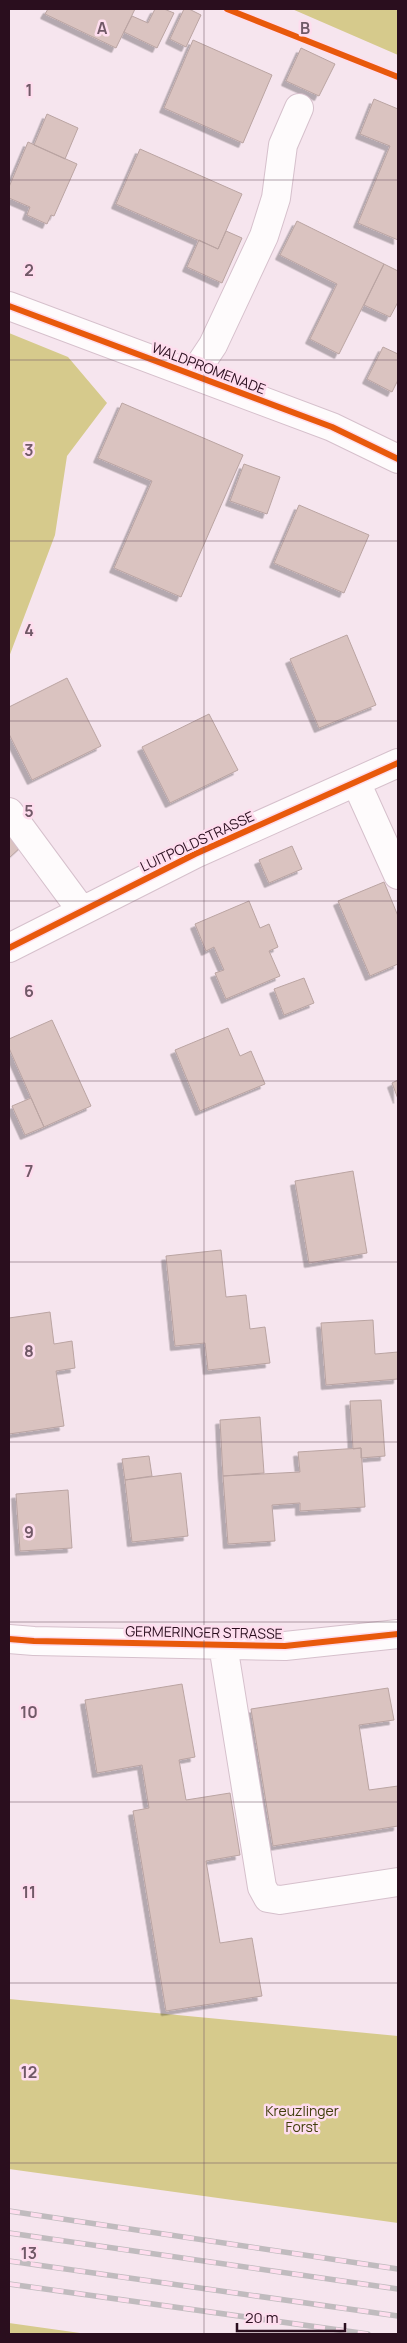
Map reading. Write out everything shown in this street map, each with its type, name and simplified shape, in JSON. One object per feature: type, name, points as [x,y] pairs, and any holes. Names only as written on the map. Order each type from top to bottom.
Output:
[{"type":"street","points":[[193,375],[213,345],[264,236],[276,198],[283,145],[298,108]]},
{"type":"street","name":"WALDPROMENADE","points":[[9,306],[332,427],[398,459]]},
{"type":"street","name":"LUITPOLDSTRASSE","points":[[9,948],[195,854],[398,763]]},
{"type":"street","points":[[356,782],[398,874]]},
{"type":"street","points":[[9,812],[82,911]]},
{"type":"street","name":"GERMERINGER STRASSE","points":[[9,1639],[285,1646],[398,1634]]},
{"type":"street","points":[[222,1645],[262,1887],[268,1898],[280,1900],[398,1882]]},
{"type":"green space","points":[[292,9],[398,9],[398,55]]},
{"type":"green space","points":[[9,333],[68,357],[107,403],[67,456],[55,535],[9,657]]},
{"type":"green space","name":"Kreuzlinger Forst","points":[[9,1999],[398,2036],[398,2223],[9,2169]]},
{"type":"green space","points":[[9,2323],[80,2333],[88,2334],[9,2334]]},
{"type":"building","points":[[48,9],[135,9],[116,48],[45,14]]},
{"type":"building","points":[[155,9],[164,9],[174,13],[157,48],[124,32],[132,16],[148,23]]},
{"type":"building","points":[[184,9],[189,9],[201,15],[186,47],[170,39]]},
{"type":"building","points":[[193,40],[272,75],[243,143],[164,108]]},
{"type":"building","points":[[301,48],[335,64],[319,96],[286,81]]},
{"type":"building","points":[[374,99],[398,109],[398,240],[358,223],[390,146],[360,134]]},
{"type":"building","points":[[47,114],[78,128],[65,159],[34,145]]},
{"type":"building","points":[[28,142],[77,164],[54,216],[51,215],[47,224],[27,215],[30,207],[9,198],[9,187]]},
{"type":"building","points":[[140,149],[242,194],[218,249],[116,204]]},
{"type":"building","points":[[297,221],[384,264],[339,354],[310,339],[337,284],[280,255]]},
{"type":"building","points":[[226,231],[242,238],[222,283],[187,267],[199,240],[218,249]]},
{"type":"building","points":[[384,264],[398,271],[398,302],[390,317],[364,305]]},
{"type":"building","points":[[383,347],[398,354],[398,380],[392,392],[367,379]]},
{"type":"building","points":[[122,403],[243,455],[181,597],[114,568],[152,481],[98,458]]},
{"type":"building","points":[[244,464],[280,477],[267,514],[230,501]]},
{"type":"building","points":[[299,505],[369,535],[344,593],[274,563]]},
{"type":"building","points":[[347,635],[376,705],[319,728],[290,659]]},
{"type":"building","points":[[67,678],[101,746],[32,780],[9,734],[9,707]]},
{"type":"building","points":[[209,714],[238,770],[170,803],[142,747]]},
{"type":"building","points":[[9,830],[23,845],[9,858]]},
{"type":"building","points":[[292,846],[302,869],[269,883],[259,860]]},
{"type":"building","points":[[384,882],[398,916],[398,964],[370,976],[338,901]]},
{"type":"building","points":[[249,901],[260,928],[269,924],[278,947],[269,951],[280,976],[226,999],[215,973],[224,970],[214,947],[206,951],[195,924]]},
{"type":"building","points":[[304,978],[314,1003],[284,1015],[274,989]]},
{"type":"building","points":[[52,1020],[91,1106],[44,1127],[9,1048],[9,1039]]},
{"type":"building","points":[[228,1028],[240,1056],[251,1051],[265,1084],[200,1111],[175,1050]]},
{"type":"building","points":[[398,1080],[398,1099],[392,1083]]},
{"type":"building","points":[[31,1098],[44,1127],[25,1135],[12,1106]]},
{"type":"building","points":[[353,1171],[367,1253],[309,1263],[295,1181]]},
{"type":"building","points":[[221,1250],[226,1297],[246,1295],[250,1329],[265,1327],[270,1363],[208,1370],[205,1343],[175,1346],[166,1256]]},
{"type":"building","points":[[50,1312],[54,1344],[72,1341],[75,1368],[56,1371],[64,1426],[9,1434],[9,1318]]},
{"type":"building","points":[[373,1320],[375,1354],[398,1352],[398,1379],[326,1385],[321,1323]]},
{"type":"building","points":[[381,1400],[385,1456],[361,1458],[361,1448],[353,1449],[350,1401]]},
{"type":"building","points":[[260,1417],[264,1473],[223,1476],[220,1420]]},
{"type":"building","points":[[361,1448],[365,1507],[300,1511],[300,1503],[272,1505],[275,1541],[228,1544],[223,1476],[300,1472],[298,1452]]},
{"type":"building","points":[[149,1456],[152,1476],[125,1480],[122,1459]]},
{"type":"building","points":[[181,1473],[188,1536],[132,1542],[125,1480]]},
{"type":"building","points":[[68,1490],[72,1548],[20,1551],[16,1494]]},
{"type":"building","points":[[182,1684],[195,1757],[179,1760],[186,1800],[230,1793],[240,1855],[206,1861],[220,1943],[252,1938],[262,1996],[166,2011],[133,1811],[149,1808],[142,1765],[97,1773],[85,1700]]},
{"type":"building","points":[[388,1688],[394,1720],[359,1725],[369,1790],[398,1786],[398,1826],[273,1846],[251,1709]]},
{"type":"railway","points":[[9,2211],[398,2269]]},
{"type":"railway","points":[[9,2233],[398,2289]]},
{"type":"railway","points":[[9,2261],[398,2316]]},
{"type":"railway","points":[[9,2284],[368,2334]]},
{"type":"cycle path","points":[[227,9],[398,77]]},
{"type":"cycle path","points":[[9,306],[332,427],[398,459]]},
{"type":"cycle path","points":[[9,948],[195,854],[398,763]]},
{"type":"cycle path","points":[[9,1639],[285,1646],[398,1634]]}]
